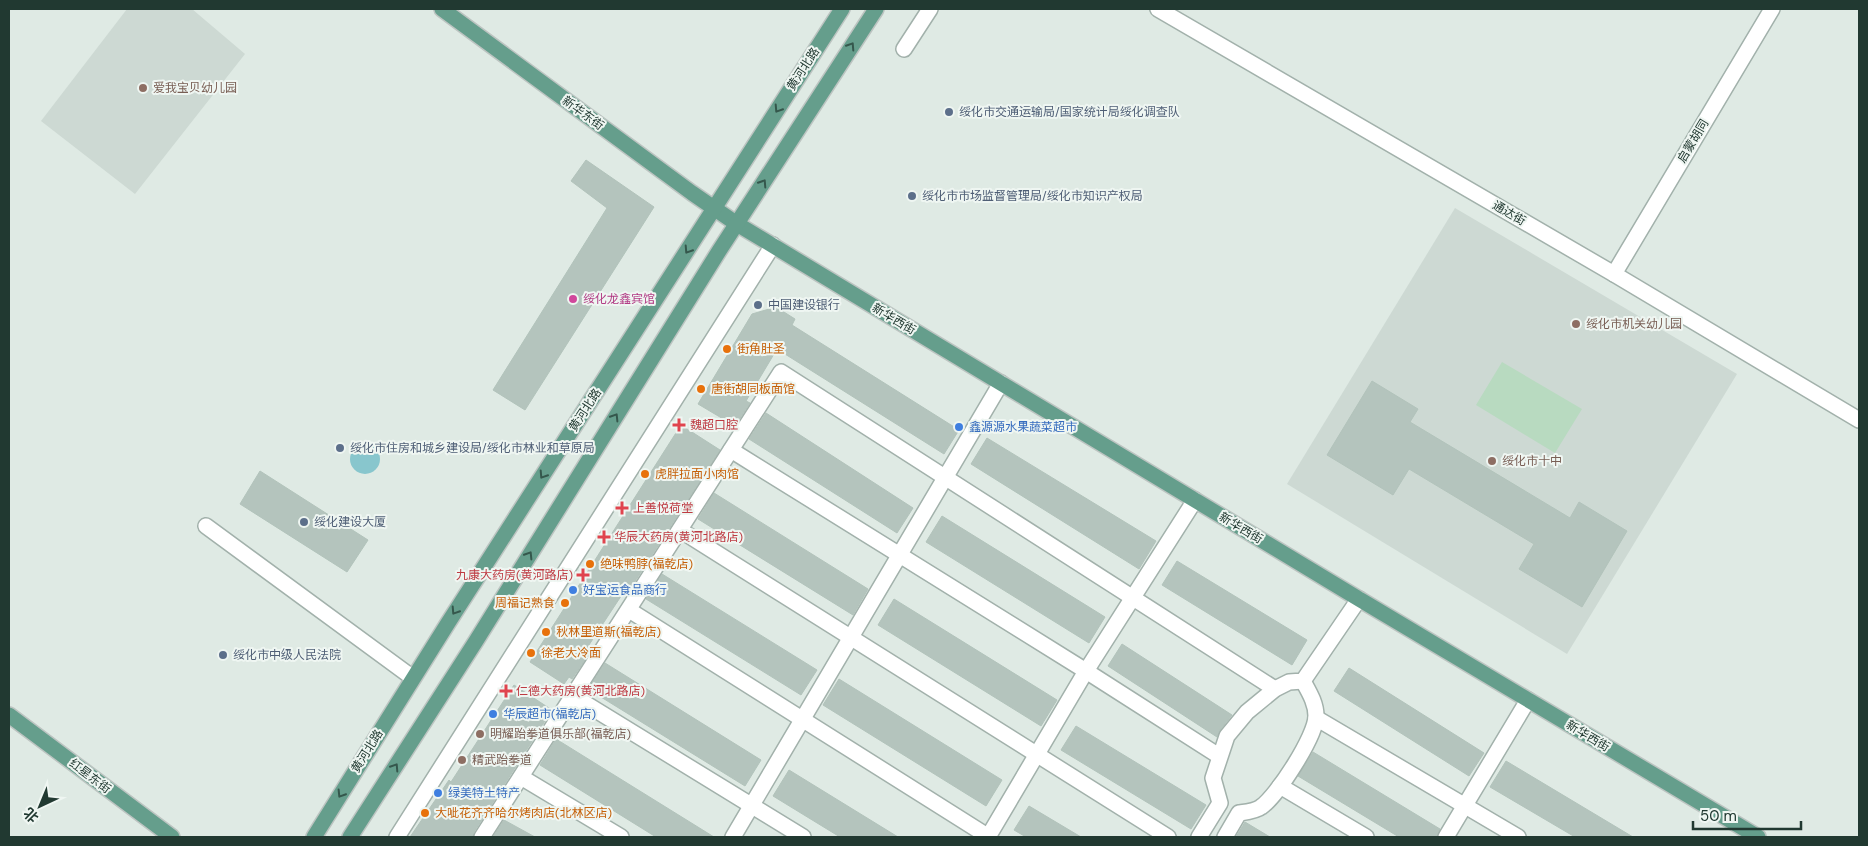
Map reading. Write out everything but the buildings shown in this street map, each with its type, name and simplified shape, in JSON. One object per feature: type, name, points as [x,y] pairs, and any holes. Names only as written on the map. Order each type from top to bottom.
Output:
[{"type":"main road","name":"新华东街","points":[[442,9],[726,216]]},
{"type":"main road","name":"黄河北路","points":[[350,837],[726,216],[842,9]]},
{"type":"main road","name":"黄河北路","points":[[314,837],[413,678],[726,216],[876,9]]},
{"type":"main road","name":"新华西街","points":[[726,216],[1359,599],[1758,837]]},
{"type":"main road","name":"红星东街","points":[[9,715],[172,837]]},
{"type":"street","points":[[904,49],[930,9]]},
{"type":"street","name":"通达街","points":[[1158,9],[1614,274],[1859,420]]},
{"type":"street","name":"启蒙胡同","points":[[1614,274],[1772,9]]},
{"type":"street","points":[[397,837],[773,245]]},
{"type":"street","points":[[482,837],[781,372],[1275,689]]},
{"type":"street","points":[[734,837],[1001,383]]},
{"type":"street","points":[[731,450],[1219,756]]},
{"type":"street","points":[[629,610],[989,837],[1086,671],[1195,500]]},
{"type":"street","points":[[206,526],[413,678]]},
{"type":"street","points":[[680,530],[1168,837]]},
{"type":"street","points":[[1303,681],[1359,599]]},
{"type":"street","points":[[1199,837],[1220,803],[1213,778],[1226,736],[1247,712],[1275,689],[1289,682],[1303,681]]},
{"type":"street","points":[[1225,837],[1239,813],[1259,809],[1274,796],[1306,745],[1316,718],[1313,698],[1303,681]]},
{"type":"street","points":[[573,696],[803,837]]},
{"type":"street","points":[[1446,837],[1528,700]]},
{"type":"street","points":[[1316,718],[1518,837]]},
{"type":"street","points":[[521,777],[621,837]]},
{"type":"street","points":[[1280,786],[1366,837]]},
{"type":"shaded area","name":"爱我宝贝幼儿园","points":[[127,9],[192,9],[245,54],[135,194],[41,121]]},
{"type":"shaded area","name":"绥化市十中","points":[[1455,208],[1737,374],[1567,654],[1287,484]]},
{"type":"green space","points":[[1502,362],[1582,409],[1555,453],[1476,405]]},
{"type":"water","points":[[365,444],[376,448],[380,459],[376,470],[365,474],[354,470],[350,459],[354,448]]},
{"type":"place","name":"爱我宝贝幼儿园","points":[[143,88]]},
{"type":"place","name":"绥化市交通运输局/国家统计局绥化调查队","points":[[949,112]]},
{"type":"place","name":"绥化市市场监督管理局/绥化市知识产权局","points":[[912,196]]},
{"type":"place","name":"绥化龙鑫宾馆","points":[[573,299]]},
{"type":"place","name":"中国建设银行","points":[[758,305]]},
{"type":"place","name":"绥化市机关幼儿园","points":[[1576,324]]},
{"type":"place","name":"街角肚圣","points":[[727,349]]},
{"type":"place","name":"唐街胡同板面馆","points":[[701,389]]},
{"type":"place","name":"魏超口腔","points":[[679,425]]},
{"type":"place","name":"鑫源源水果蔬菜超市","points":[[959,427]]},
{"type":"place","name":"绥化市住房和城乡建设局/绥化市林业和草原局","points":[[340,448]]},
{"type":"place","name":"绥化市十中","points":[[1492,461]]},
{"type":"place","name":"虎胖拉面小肉馆","points":[[645,474]]},
{"type":"place","name":"上善悦荷堂","points":[[622,508]]},
{"type":"place","name":"绥化建设大厦","points":[[304,522]]},
{"type":"place","name":"华辰大药房(黄河北路店)","points":[[604,537]]},
{"type":"place","name":"绝味鸭脖(福乾店)","points":[[590,564]]},
{"type":"place","name":"九康大药房(黄河路店)","points":[[583,575]]},
{"type":"place","name":"好宝运食品商行","points":[[573,590]]},
{"type":"place","name":"周福记熟食","points":[[565,603]]},
{"type":"place","name":"秋林里道斯(福乾店)","points":[[546,632]]},
{"type":"place","name":"徐老大冷面","points":[[531,653]]},
{"type":"place","name":"绥化市中级人民法院","points":[[223,655]]},
{"type":"place","name":"仁德大药房(黄河北路店)","points":[[506,691]]},
{"type":"place","name":"华辰超市(福乾店)","points":[[493,714]]},
{"type":"place","name":"明耀跆拳道俱乐部(福乾店)","points":[[480,734]]},
{"type":"place","name":"精武跆拳道","points":[[462,760]]},
{"type":"place","name":"绿美特土特产","points":[[438,793]]},
{"type":"place","name":"大呲花齐齐哈尔烤肉店(北林区店)","points":[[425,813]]}]
